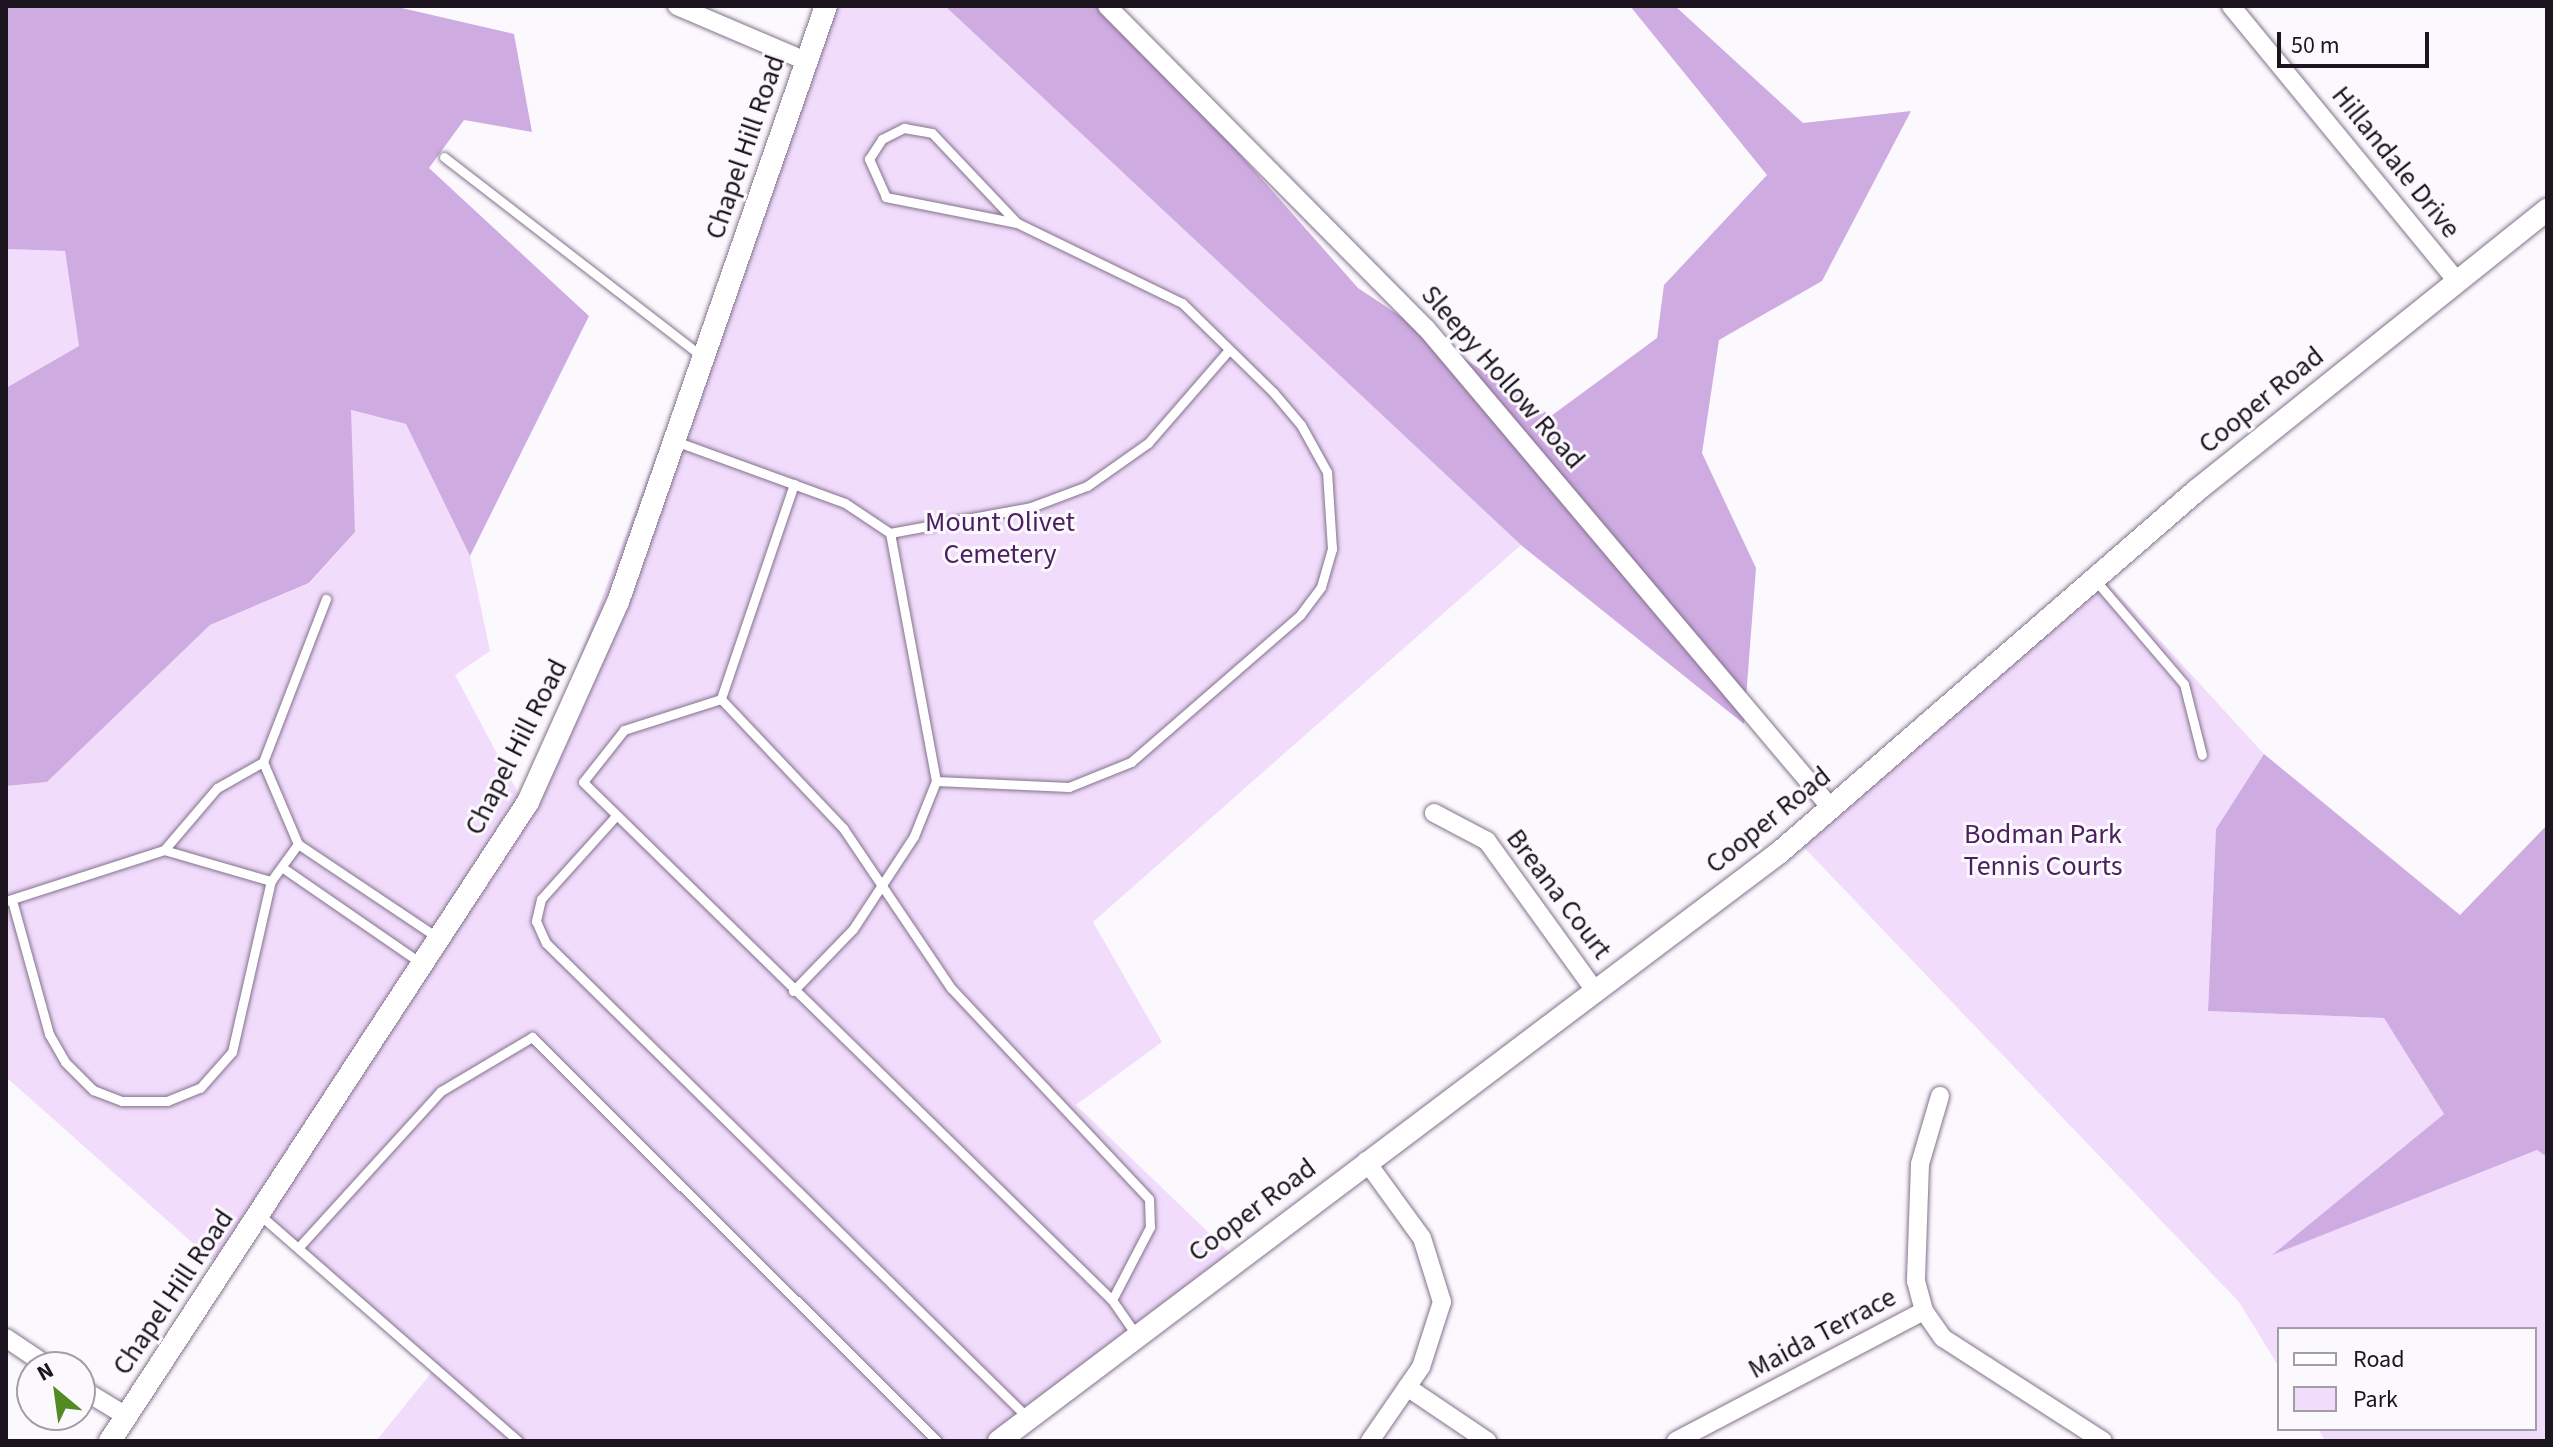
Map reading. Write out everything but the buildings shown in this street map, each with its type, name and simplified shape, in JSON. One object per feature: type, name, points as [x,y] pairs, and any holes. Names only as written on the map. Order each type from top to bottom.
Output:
[{"type":"street","points":[[677,6],[806,61]]},
{"type":"street","name":"Chapel Hill Road","points":[[110,1441],[440,939],[554,750],[618,602],[826,6]]},
{"type":"street","name":"Sleepy Hollow Road","points":[[1107,6],[1426,328],[1831,808]]},
{"type":"street","name":"Hillandale Drive","points":[[2231,6],[2456,280]]},
{"type":"street","name":"Cooper Road","points":[[999,1441],[1831,808],[2456,280],[2547,210]]},
{"type":"street","name":"Breana Court","points":[[1434,813],[1487,841],[1593,988]]},
{"type":"street","points":[[1924,1311],[1916,1281],[1920,1164],[1940,1096]]},
{"type":"street","points":[[1366,1161],[1422,1238],[1439,1280],[1436,1337],[1370,1441]]},
{"type":"street","name":"Maida Terrace","points":[[1676,1441],[1924,1311],[1943,1338],[2103,1441]]},
{"type":"street","points":[[6,1338],[25,1351]]},
{"type":"street","points":[[1407,1387],[1487,1441]]},
{"type":"street","points":[[96,1398],[126,1416]]},
{"type":"lane","points":[[936,781],[1069,787],[1131,762],[1313,599],[1332,549],[1327,472],[1301,425],[1182,303],[1017,223],[899,204],[878,189],[869,159],[882,139],[904,128],[932,133],[1017,223]]},
{"type":"lane","points":[[444,157],[704,358]]},
{"type":"lane","points":[[675,441],[845,503],[890,533],[1031,507],[1087,486],[1148,443],[1228,351]]},
{"type":"lane","points":[[721,699],[794,484]]},
{"type":"lane","points":[[793,991],[853,929],[914,836],[936,781],[890,533]]},
{"type":"lane","points":[[2096,581],[2184,684],[2202,755]]},
{"type":"lane","points":[[298,844],[286,870],[271,881],[232,1052],[200,1088],[147,1103],[93,1090],[65,1062],[49,1034],[9,903],[164,850],[217,788],[263,762],[326,599]]},
{"type":"lane","points":[[721,699],[651,717],[607,747],[583,782],[614,818],[1112,1300],[1137,1336]]},
{"type":"lane","points":[[721,699],[826,807],[951,988],[1149,1199],[1150,1227],[1112,1300]]},
{"type":"lane","points":[[263,762],[298,844],[440,939]]},
{"type":"lane","points":[[614,818],[541,899],[536,921],[546,943],[1029,1419]]},
{"type":"lane","points":[[164,850],[271,881]]},
{"type":"lane","points":[[286,870],[423,965]]},
{"type":"lane","points":[[298,1248],[441,1091],[532,1037],[937,1441]]},
{"type":"lane","points":[[260,1215],[518,1441]]},
{"type":"green space","name":"Mount Olivet Cemetery","points":[[826,6],[945,6],[1521,545],[1093,922],[1162,1042],[1076,1105],[1235,1258],[994,1441],[376,1441],[437,1366],[262,1212],[223,1270],[6,1077],[6,786],[47,782],[210,625],[310,583],[355,532],[350,410],[406,424],[470,556],[490,651],[455,675],[524,804]]},
{"type":"green space","points":[[6,249],[65,251],[79,346],[6,388]]},
{"type":"green space","name":"Bodman Park Tennis Courts","points":[[2103,578],[2264,754],[2216,829],[2208,1011],[2384,1018],[2444,1114],[2275,1253],[2537,1150],[2547,1157],[2547,1441],[2325,1441],[2319,1431],[2537,1431],[2537,1327],[2277,1327],[2277,1364],[2239,1302],[1794,837]]},
{"type":"shaded area","points":[[6,6],[393,6],[514,34],[532,132],[464,120],[429,168],[589,316],[470,556],[406,424],[351,410],[355,532],[309,583],[210,625],[47,782],[6,786],[6,388],[79,346],[65,251],[6,249]]},
{"type":"shaded area","points":[[945,6],[1109,6],[1358,288],[1551,416],[1657,338],[1664,285],[1767,175],[1630,6],[1675,6],[1803,123],[1911,111],[1822,281],[1719,340],[1702,453],[1756,568],[1744,724],[1521,545]]},
{"type":"shaded area","points":[[2264,754],[2460,915],[2547,825],[2547,1157],[2537,1150],[2272,1255],[2444,1114],[2384,1018],[2208,1011],[2216,829]]}]
